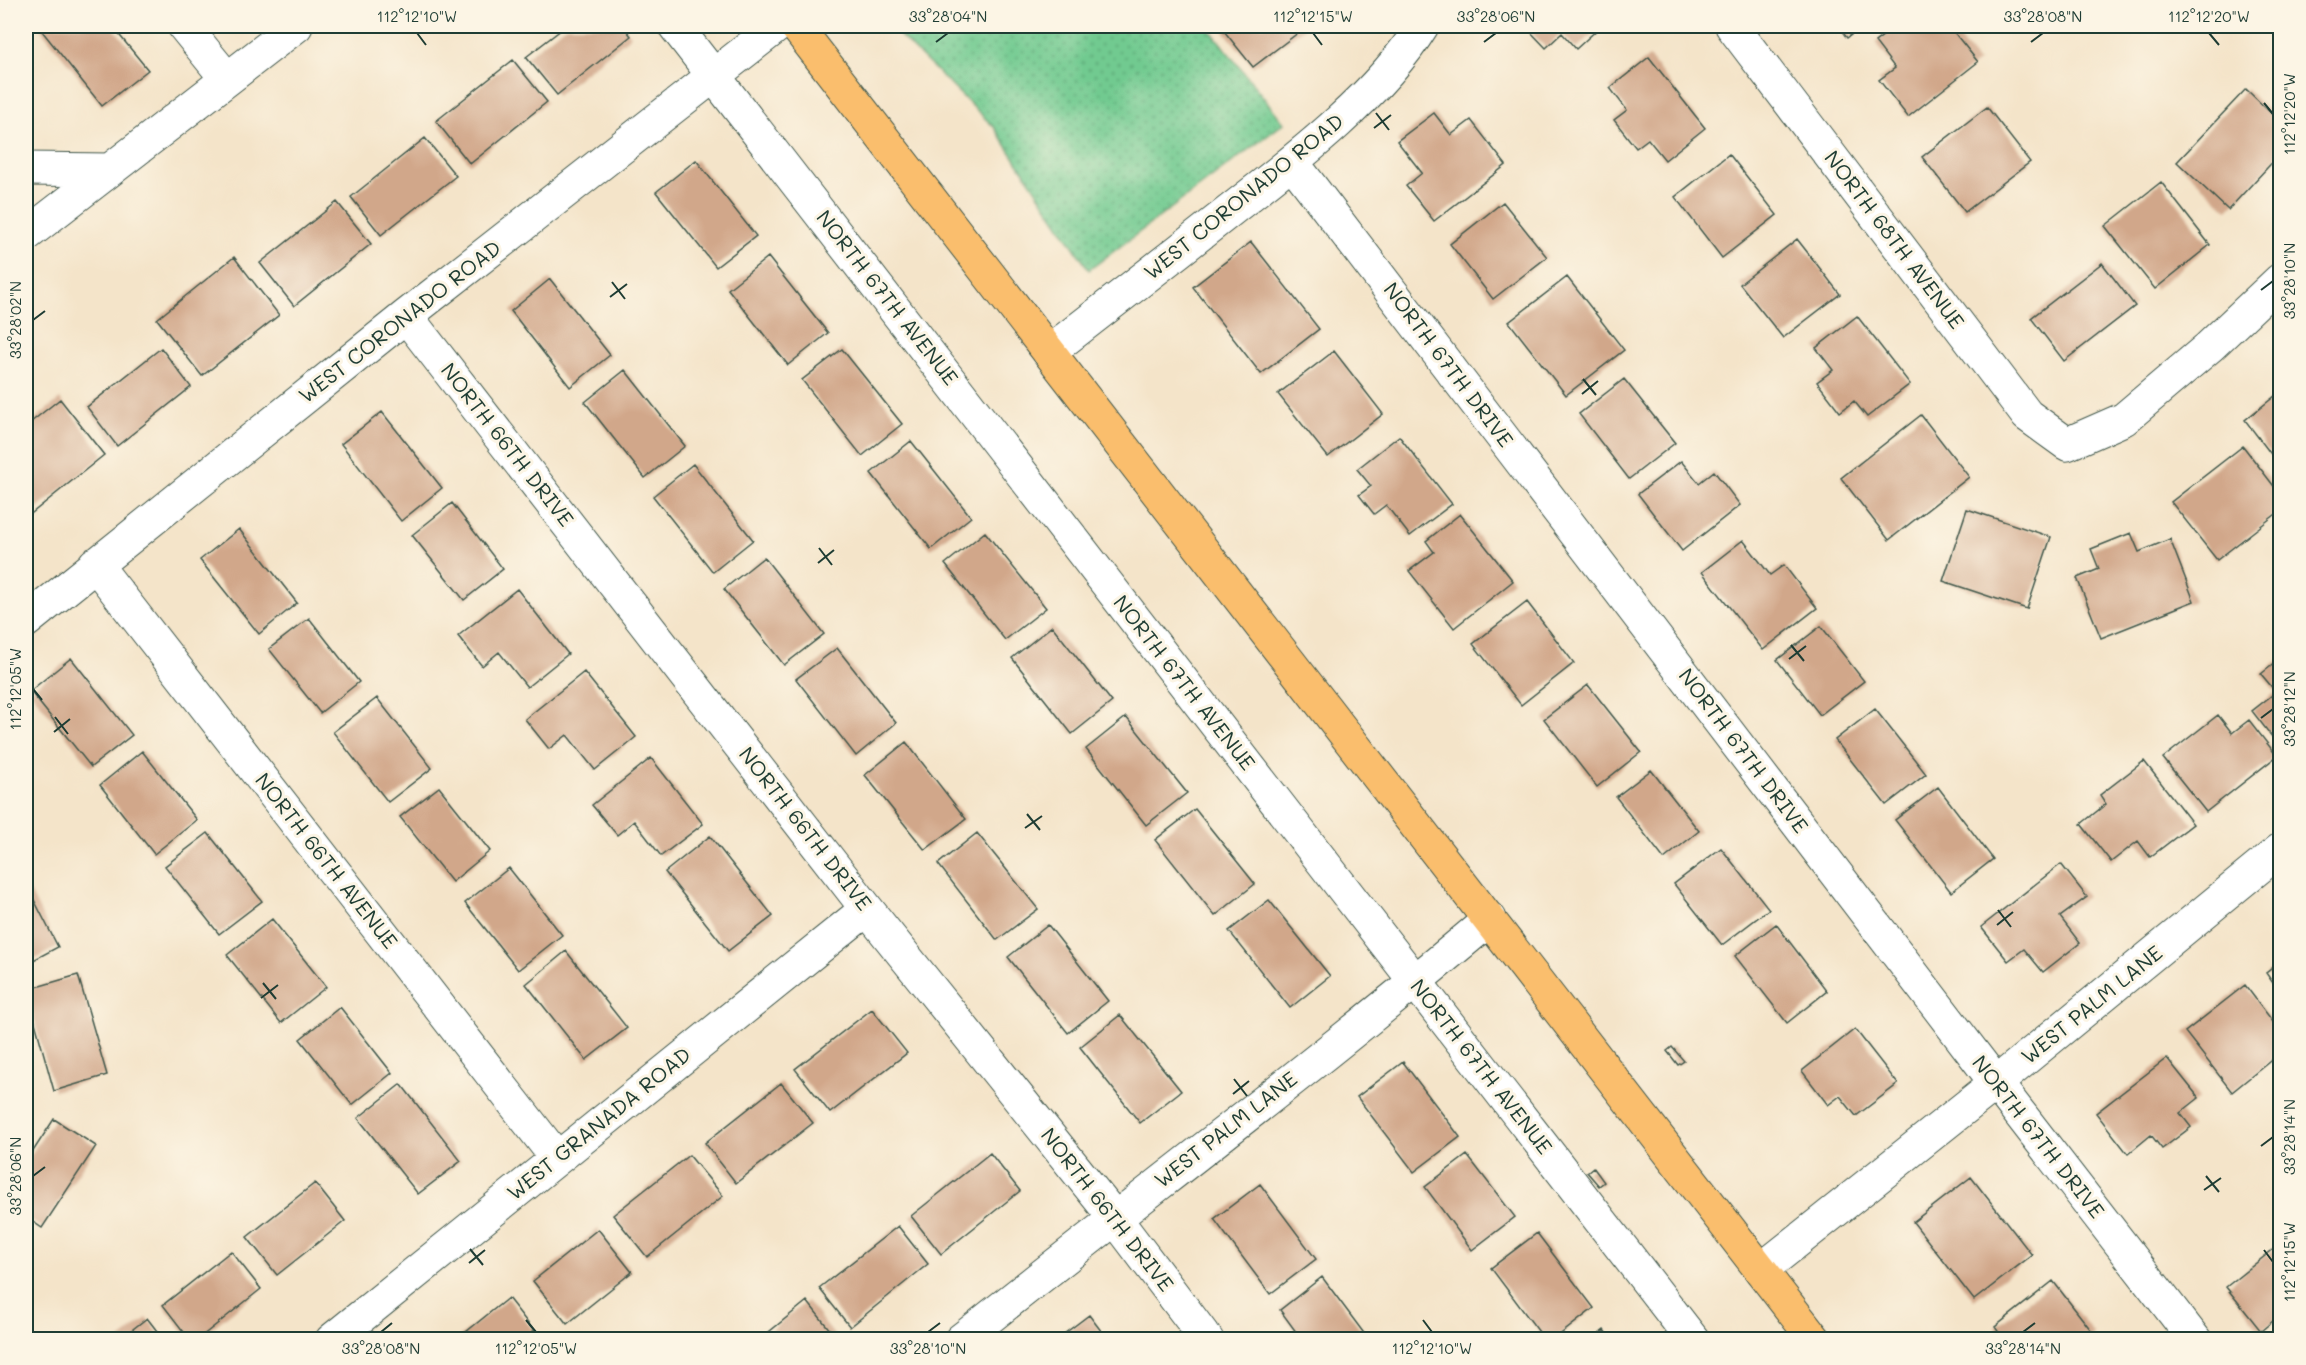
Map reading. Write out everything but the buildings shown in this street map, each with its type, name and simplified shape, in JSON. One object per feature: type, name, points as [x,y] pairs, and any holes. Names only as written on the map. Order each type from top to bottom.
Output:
[{"type":"main road","points":[[796,26],[1815,1340]]},
{"type":"street","points":[[184,26],[227,79]]},
{"type":"street","points":[[26,235],[296,26]]},
{"type":"street","name":"NORTH 67TH AVENUE","points":[[675,26],[1694,1340]]},
{"type":"street","name":"WEST CORONADO ROAD","points":[[26,621],[406,316],[777,26]]},
{"type":"street","name":"WEST CORONADO ROAD","points":[[1049,352],[1293,162],[1377,82],[1411,43],[1422,26]]},
{"type":"street","name":"NORTH 68TH AVENUE","points":[[1732,26],[2027,415],[2067,444],[2124,419],[2209,347],[2280,280]]},
{"type":"street","name":"NORTH 67TH DRIVE","points":[[1293,162],[2195,1340]]},
{"type":"street","points":[[26,169],[110,170]]},
{"type":"street","name":"NORTH 66TH DRIVE","points":[[406,316],[867,909],[1114,1217],[1208,1340]]},
{"type":"street","name":"NORTH 66TH AVENUE","points":[[95,564],[556,1157]]},
{"type":"street","name":"WEST PALM LANE","points":[[1761,1270],[1996,1083],[2280,850]]},
{"type":"street","name":"WEST GRANADA ROAD","points":[[332,1340],[556,1157],[867,909]]},
{"type":"street","name":"WEST PALM LANE","points":[[961,1340],[1114,1217],[1415,983],[1490,919]]},
{"type":"green space","points":[[890,26],[1207,26],[1284,123],[1089,270],[994,127]]}]
